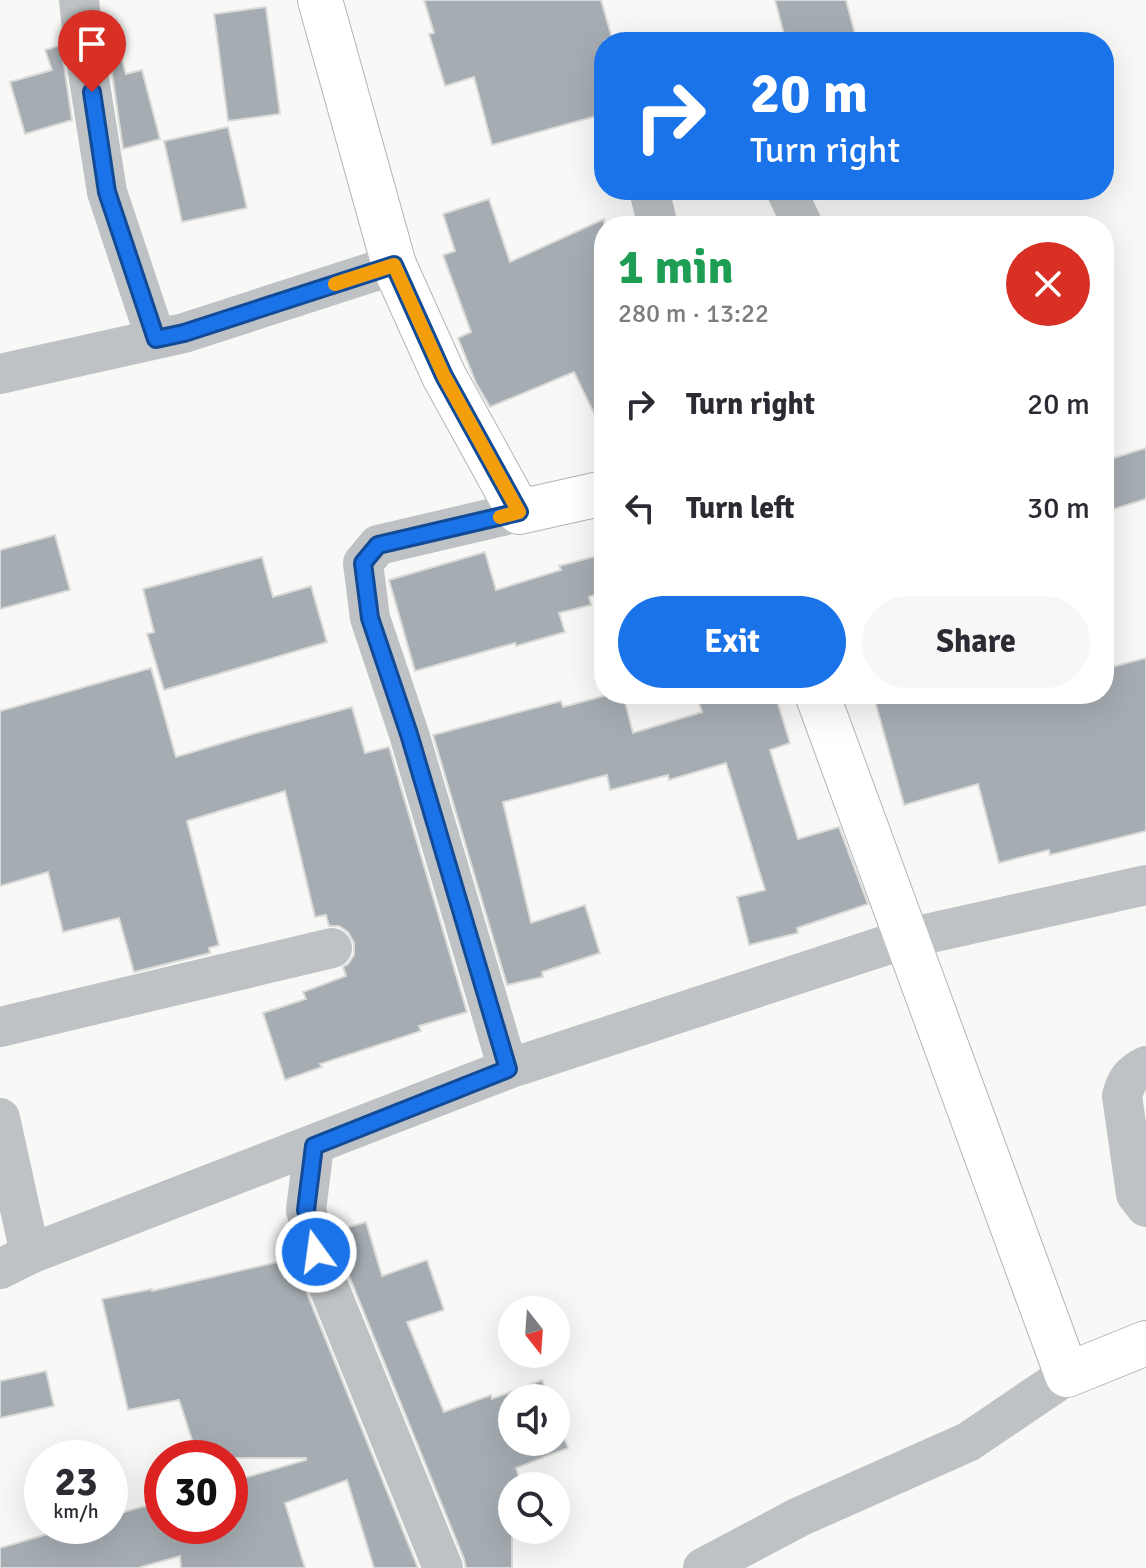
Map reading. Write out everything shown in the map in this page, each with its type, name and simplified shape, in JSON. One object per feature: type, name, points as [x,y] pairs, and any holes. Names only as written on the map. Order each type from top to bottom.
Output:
[{"type":"street","points":[[79,0],[107,192],[156,339]]},
{"type":"street","points":[[320,0],[394,265],[444,376],[519,512]]},
{"type":"street","points":[[0,374],[184,333],[394,265]]},
{"type":"street","points":[[508,1069],[413,748],[370,618],[363,563],[378,545],[594,495]]},
{"type":"street","points":[[821,704],[1067,1375]]},
{"type":"street","points":[[0,1118],[15,1262],[508,1069],[908,938],[1146,885]]},
{"type":"street","points":[[0,1027],[332,948]]},
{"type":"street","points":[[1146,1066],[1126,1081],[1122,1096],[1136,1194],[1146,1207]]},
{"type":"street","points":[[314,1146],[306,1210],[315,1247],[443,1568]]},
{"type":"street","points":[[703,1568],[799,1517],[968,1442],[1067,1375],[1146,1343]]},
{"type":"building","points":[[424,0],[601,0],[610,32],[594,32],[594,117],[492,145],[474,77],[445,86],[429,34],[434,33]]},
{"type":"building","points":[[775,0],[846,0],[854,32],[783,32]]},
{"type":"building","points":[[266,7],[280,114],[228,121],[214,14]]},
{"type":"building","points":[[113,29],[126,74],[142,70],[160,139],[123,149],[106,32]]},
{"type":"building","points":[[61,45],[72,120],[25,134],[10,82],[52,70],[45,50]]},
{"type":"building","points":[[228,127],[247,208],[182,222],[164,141]]},
{"type":"building","points":[[489,199],[510,262],[594,224],[594,413],[574,372],[490,407],[476,383],[458,338],[471,332],[443,255],[455,251],[443,214]]},
{"type":"building","points":[[1146,448],[1146,499],[1114,509],[1114,458]]},
{"type":"building","points":[[55,535],[70,590],[0,609],[0,550]]},
{"type":"building","points":[[485,552],[496,590],[561,570],[559,566],[594,557],[594,595],[589,597],[591,605],[559,613],[565,632],[415,671],[389,580]]},
{"type":"building","points":[[262,557],[273,597],[311,586],[327,642],[164,690],[147,634],[154,632],[143,589]]},
{"type":"building","points":[[1146,658],[1146,831],[1050,855],[1049,850],[999,863],[978,784],[904,805],[876,704],[1114,704],[1114,666]]},
{"type":"building","points":[[151,668],[176,757],[352,707],[365,753],[389,747],[467,1012],[419,1026],[421,1031],[320,1064],[322,1067],[285,1080],[263,1013],[306,999],[303,992],[346,976],[343,967],[354,955],[354,943],[348,932],[339,926],[329,926],[326,915],[315,917],[285,791],[187,821],[219,945],[209,948],[210,953],[134,972],[119,918],[63,932],[48,872],[0,886],[0,711]]},
{"type":"building","points":[[594,699],[594,704],[626,704],[633,733],[702,712],[699,704],[778,704],[790,743],[770,750],[798,839],[839,827],[868,904],[797,928],[798,933],[749,945],[737,897],[765,890],[726,763],[669,780],[668,775],[610,790],[607,775],[503,802],[531,923],[585,905],[600,953],[542,972],[543,977],[507,985],[433,735],[561,701],[563,707]]},
{"type":"building","points":[[366,1222],[382,1276],[427,1260],[444,1310],[407,1322],[444,1412],[491,1395],[492,1399],[498,1397],[498,1456],[547,1456],[516,1468],[517,1472],[498,1472],[498,1544],[512,1544],[512,1568],[466,1568],[343,1261],[335,1231]]},
{"type":"building","points":[[295,1258],[418,1568],[374,1568],[347,1480],[285,1503],[305,1568],[181,1568],[180,1556],[138,1568],[0,1568],[0,1548],[24,1541],[24,1544],[128,1544],[128,1511],[144,1506],[144,1544],[248,1544],[248,1477],[306,1460],[248,1458],[248,1440],[192,1440],[179,1400],[128,1410],[102,1299],[152,1291]]},
{"type":"building","points":[[46,1371],[54,1406],[0,1418],[0,1381]]},
{"type":"slow traffic","points":[[335,284],[394,265],[444,376],[519,512],[500,517]]},
{"type":"route","points":[[92,92],[107,192],[156,339],[184,333],[394,265],[444,376],[519,512],[378,545],[363,563],[370,618],[409,734],[508,1069],[314,1146],[306,1210],[316,1252]]}]
